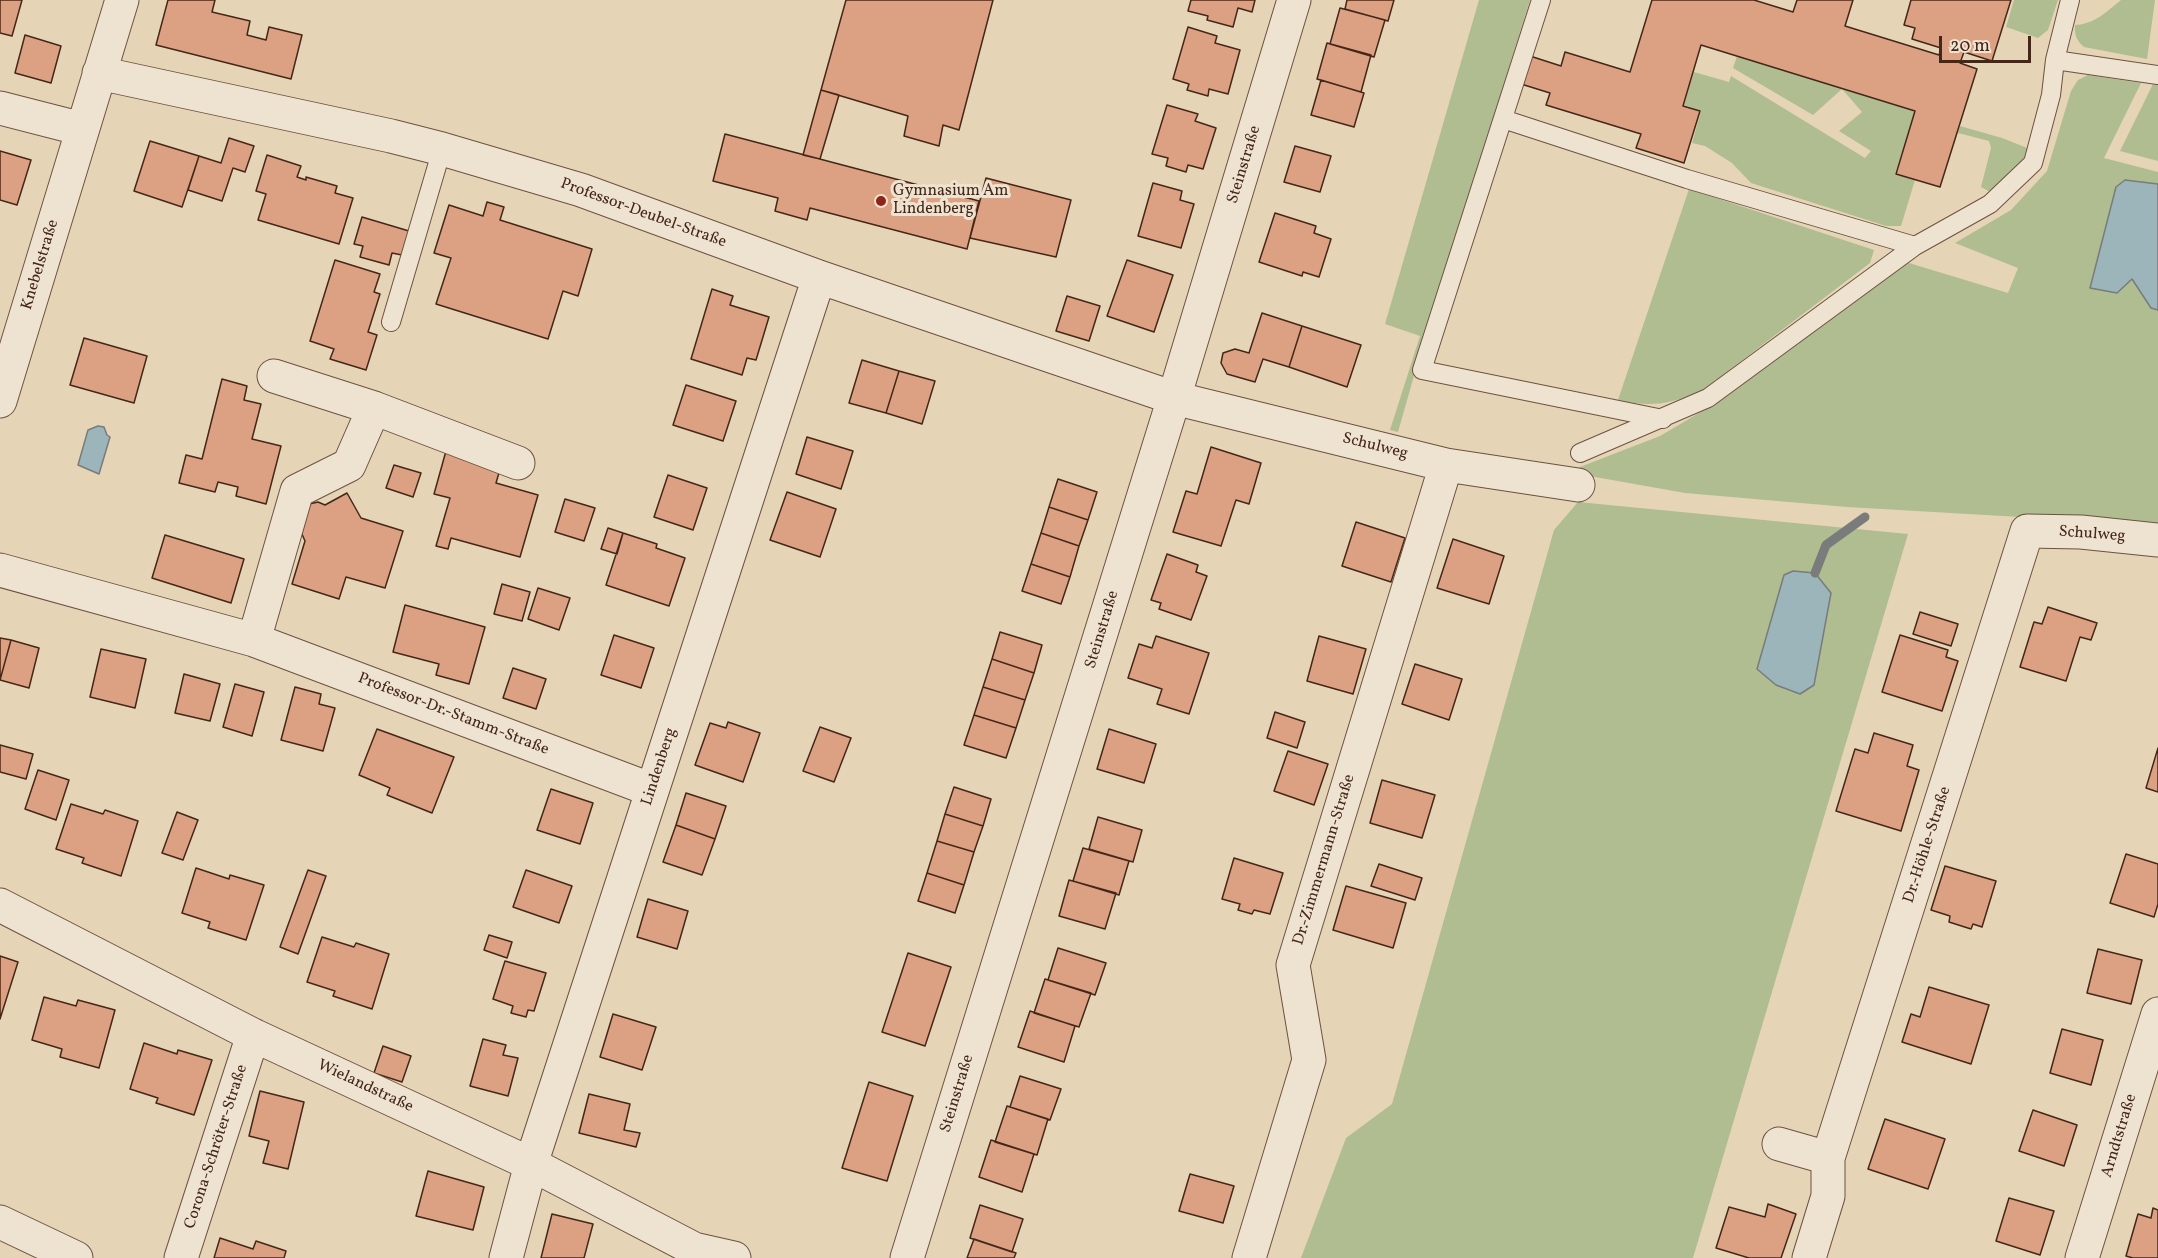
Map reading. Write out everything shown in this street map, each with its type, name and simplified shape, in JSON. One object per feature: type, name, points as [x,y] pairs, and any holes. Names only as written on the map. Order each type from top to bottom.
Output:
[{"type":"street","name":"Knebelstraße","points":[[0,401],[122,0]]},
{"type":"street","name":"Steinstraße","points":[[908,1258],[1174,398],[1294,0]]},
{"type":"street","name":"Professor-Deubel-Straße","points":[[99,73],[391,136],[581,190],[819,278],[1174,398]]},
{"type":"street","points":[[0,108],[82,129]]},
{"type":"street","name":"Lindenberg","points":[[506,1258],[531,1164],[819,278]]},
{"type":"street","points":[[274,376],[374,408],[518,463]]},
{"type":"street","name":"Schulweg","points":[[1174,398],[1446,465],[1579,469]]},
{"type":"street","points":[[254,640],[297,491],[350,465],[374,408]]},
{"type":"street","name":"Dr.-Zimmermann-Straße","points":[[1249,1258],[1308,1060],[1293,965],[1446,465]]},
{"type":"street","name":"Schulweg","points":[[2027,531],[2081,532],[2158,540]]},
{"type":"street","name":"Dr.-Höhle-Straße","points":[[1809,1258],[1828,1196],[1828,1158],[2027,531]]},
{"type":"street","name":"Professor-Dr.-Stamm-Straße","points":[[0,570],[254,640],[652,790]]},
{"type":"street","name":"Wielandstraße","points":[[0,905],[253,1035],[531,1164],[694,1249],[734,1258]]},
{"type":"street","name":"Arndtstraße","points":[[2082,1258],[2158,1014]]},
{"type":"street","name":"Corona-Schröter-Straße","points":[[181,1258],[253,1035]]},
{"type":"street","points":[[1779,1144],[1828,1158]]},
{"type":"street","points":[[0,1221],[76,1258]]},
{"type":"lane","points":[[1540,0],[1422,370],[1663,419]]},
{"type":"lane","points":[[1579,469],[1663,419],[1708,398],[1915,246],[1990,204],[2033,163],[2051,95],[2055,60],[2070,0]]},
{"type":"lane","points":[[2055,60],[2158,75]]},
{"type":"lane","points":[[1503,119],[1687,178],[1915,246]]},
{"type":"lane","points":[[392,322],[442,149]]},
{"type":"green space","points":[[1479,0],[1530,0],[1425,337],[1398,432],[1390,430],[1420,336],[1385,324]]},
{"type":"green space","points":[[2014,0],[2058,0],[2048,30],[2038,38],[2006,27]]},
{"type":"green space","points":[[2121,0],[2155,0],[2147,59],[2084,47],[2076,37],[2075,25],[2094,20]]},
{"type":"green space","points":[[1737,56],[1915,111],[1895,174],[1915,180],[1901,226],[1886,226],[1751,183],[1732,163],[1705,146],[1692,143],[1701,111],[1684,105],[1694,72],[1729,82],[1731,76],[1865,158],[1871,151],[1839,131],[1862,112],[1842,89],[1813,115],[1733,68]]},
{"type":"green space","points":[[2088,75],[2141,83],[2104,158],[2158,172],[2158,525],[1847,507],[1685,493],[1567,472],[1660,436],[1704,410],[1899,265],[1909,263],[2008,293],[2018,268],[1955,243],[2011,210],[2047,171],[2071,91],[2078,80]]},
{"type":"green space","points":[[2153,84],[2158,85],[2158,161],[2120,151]]},
{"type":"green space","points":[[1960,126],[2030,149],[2026,158],[1992,193],[1981,187],[1991,148],[1989,141],[1958,133]]},
{"type":"green space","points":[[1689,189],[1874,250],[1870,263],[1703,390],[1681,399],[1661,403],[1641,404],[1618,400]]},
{"type":"green space","points":[[1578,502],[1908,534],[1693,1258],[1301,1258],[1346,1138],[1392,1104],[1554,530]]},
{"type":"water","points":[[2125,180],[2158,184],[2158,310],[2151,308],[2132,279],[2117,293],[2090,288],[2116,187]]},
{"type":"water","points":[[98,426],[104,427],[110,437],[99,474],[78,465],[88,430]]},
{"type":"water","points":[[1793,571],[1815,573],[1831,593],[1814,685],[1800,694],[1776,685],[1757,669],[1784,575]]},
{"type":"building","points":[[0,0],[22,0],[12,36],[0,33]]},
{"type":"building","points":[[168,0],[215,0],[212,12],[250,21],[247,35],[266,40],[269,27],[302,35],[291,79],[156,45]]},
{"type":"building","points":[[846,0],[993,0],[959,130],[943,125],[939,146],[904,136],[908,116],[821,90]]},
{"type":"building","points":[[1191,0],[1255,0],[1252,12],[1238,8],[1233,27],[1207,20],[1208,16],[1188,11]]},
{"type":"building","points":[[1347,0],[1394,0],[1388,21],[1345,9]]},
{"type":"building","points":[[1652,0],[1754,0],[1793,12],[1797,0],[1853,0],[1845,26],[1939,55],[1941,48],[1912,39],[1915,28],[1904,25],[1911,0],[2011,0],[1992,61],[1964,52],[1960,63],[1977,69],[1940,187],[1896,174],[1915,111],[1701,45],[1683,106],[1700,111],[1684,163],[1636,148],[1641,134],[1546,105],[1550,93],[1521,84],[1530,56],[1561,66],[1565,52],[1630,72]]},
{"type":"building","points":[[1340,8],[1385,20],[1374,57],[1330,44]]},
{"type":"building","points":[[1188,27],[1217,36],[1215,43],[1240,50],[1228,94],[1209,89],[1208,96],[1187,90],[1189,84],[1173,79]]},
{"type":"building","points":[[25,35],[61,46],[51,83],[15,73]]},
{"type":"building","points":[[1327,43],[1371,55],[1361,92],[1317,79]]},
{"type":"building","points":[[1321,80],[1364,93],[1354,127],[1311,115]]},
{"type":"building","points":[[821,90],[839,95],[820,159],[803,155]]},
{"type":"building","points":[[1167,105],[1198,114],[1195,121],[1216,128],[1203,169],[1188,165],[1186,172],[1166,166],[1168,158],[1152,154]]},
{"type":"building","points":[[725,134],[979,201],[967,249],[810,208],[807,220],[775,211],[778,198],[713,181]]},
{"type":"building","points":[[229,138],[254,146],[245,172],[233,168],[222,201],[188,190],[199,156],[221,163]]},
{"type":"building","points":[[150,141],[199,156],[182,207],[134,191]]},
{"type":"building","points":[[1295,146],[1331,156],[1320,192],[1284,182]]},
{"type":"building","points":[[0,151],[31,160],[17,205],[0,200]]},
{"type":"building","points":[[267,155],[301,166],[297,177],[306,180],[306,177],[337,186],[335,193],[353,198],[339,244],[258,220],[266,194],[256,191]]},
{"type":"building","points":[[986,178],[1071,200],[1056,257],[970,238]]},
{"type":"building","points":[[1153,183],[1182,191],[1180,200],[1194,204],[1181,248],[1138,236]]},
{"type":"building","points":[[487,202],[504,207],[500,220],[592,249],[578,296],[563,291],[548,339],[436,304],[451,258],[434,253],[449,205],[483,216]]},
{"type":"building","points":[[1275,213],[1316,226],[1314,233],[1331,239],[1319,277],[1303,272],[1302,276],[1259,262]]},
{"type":"building","points":[[362,217],[409,231],[402,255],[392,253],[389,265],[360,257],[363,246],[354,244]]},
{"type":"building","points":[[335,260],[380,274],[374,292],[380,294],[368,332],[377,335],[366,370],[330,359],[334,349],[310,341]]},
{"type":"building","points":[[1127,260],[1173,275],[1154,332],[1107,316]]},
{"type":"building","points":[[712,289],[733,296],[730,305],[769,317],[756,360],[747,358],[742,375],[691,359]]},
{"type":"building","points":[[1067,296],[1100,306],[1089,341],[1056,331]]},
{"type":"building","points":[[1262,313],[1302,326],[1289,367],[1263,359],[1255,382],[1227,374],[1221,363],[1223,353],[1235,349],[1249,353]]},
{"type":"building","points":[[1302,326],[1361,345],[1347,387],[1289,367]]},
{"type":"building","points":[[84,338],[147,356],[134,403],[70,385]]},
{"type":"building","points":[[862,360],[899,371],[886,413],[849,403]]},
{"type":"building","points":[[899,371],[935,381],[922,424],[886,413]]},
{"type":"building","points":[[222,379],[247,386],[244,400],[261,404],[252,439],[281,446],[266,504],[236,496],[238,487],[218,482],[215,492],[179,483],[186,455],[202,459]]},
{"type":"building","points":[[686,385],[736,401],[723,441],[673,425]]},
{"type":"building","points":[[807,437],[853,451],[841,489],[796,474]]},
{"type":"building","points":[[1211,447],[1261,463],[1249,504],[1236,500],[1221,546],[1173,532],[1186,491],[1197,494]]},
{"type":"building","points":[[446,451],[501,466],[496,483],[538,495],[520,557],[451,538],[448,549],[436,546],[450,498],[434,494]]},
{"type":"building","points":[[394,465],[421,473],[413,497],[386,488]]},
{"type":"building","points":[[668,475],[707,488],[693,530],[654,517]]},
{"type":"building","points":[[1058,479],[1097,492],[1088,520],[1049,507]]},
{"type":"building","points":[[787,492],[836,509],[820,557],[770,540]]},
{"type":"building","points":[[347,493],[361,518],[403,531],[385,588],[346,577],[339,599],[292,584],[305,541],[298,525],[305,505],[318,502],[325,505]]},
{"type":"building","points":[[565,499],[595,508],[584,541],[555,532]]},
{"type":"building","points":[[1049,507],[1088,520],[1079,546],[1041,533]]},
{"type":"building","points":[[1356,522],[1405,538],[1391,582],[1342,566]]},
{"type":"building","points":[[608,528],[623,533],[617,554],[601,549]]},
{"type":"building","points":[[623,533],[657,544],[656,548],[685,558],[669,606],[606,585]]},
{"type":"building","points":[[1041,533],[1079,546],[1070,577],[1031,564]]},
{"type":"building","points":[[165,535],[244,559],[231,603],[152,578]]},
{"type":"building","points":[[1453,539],[1504,556],[1489,604],[1437,588]]},
{"type":"building","points":[[1167,554],[1198,565],[1196,572],[1207,576],[1191,620],[1159,609],[1161,603],[1151,600]]},
{"type":"building","points":[[1031,564],[1070,577],[1061,604],[1022,591]]},
{"type":"building","points":[[502,584],[530,592],[522,621],[494,614]]},
{"type":"building","points":[[538,588],[570,598],[559,630],[528,619]]},
{"type":"building","points":[[405,605],[485,627],[469,684],[436,675],[439,664],[393,652]]},
{"type":"building","points":[[2048,607],[2097,623],[2091,640],[2080,637],[2066,681],[2020,667],[2034,622],[2042,624]]},
{"type":"building","points":[[1920,612],[1958,624],[1951,646],[1913,634]]},
{"type":"building","points":[[1000,632],[1042,645],[1034,673],[992,659]]},
{"type":"building","points":[[614,635],[654,648],[641,688],[601,675]]},
{"type":"building","points":[[1900,635],[1948,650],[1946,657],[1958,661],[1942,711],[1882,692]]},
{"type":"building","points":[[1156,636],[1209,653],[1189,714],[1157,704],[1162,689],[1128,678],[1139,644],[1152,648]]},
{"type":"building","points":[[1319,636],[1366,649],[1353,694],[1307,681]]},
{"type":"building","points":[[0,638],[11,640],[0,680]]},
{"type":"building","points":[[11,640],[39,648],[29,688],[0,680]]},
{"type":"building","points":[[101,649],[146,659],[135,708],[90,697]]},
{"type":"building","points":[[992,659],[1034,673],[1025,700],[983,687]]},
{"type":"building","points":[[1415,664],[1462,679],[1449,720],[1402,704]]},
{"type":"building","points":[[513,668],[546,679],[536,709],[503,698]]},
{"type":"building","points":[[184,674],[220,684],[210,721],[175,713]]},
{"type":"building","points":[[235,684],[264,692],[252,736],[223,727]]},
{"type":"building","points":[[295,687],[321,694],[319,704],[335,708],[323,751],[281,740]]},
{"type":"building","points":[[983,687],[1025,700],[1016,728],[974,715]]},
{"type":"building","points":[[1275,712],[1305,722],[1297,748],[1267,738]]},
{"type":"building","points":[[974,715],[1016,728],[1006,758],[964,745]]},
{"type":"building","points":[[728,722],[760,733],[743,782],[695,765],[710,723],[726,728]]},
{"type":"building","points":[[820,727],[851,738],[834,782],[803,771]]},
{"type":"building","points":[[377,729],[454,757],[432,813],[387,795],[390,788],[359,775]]},
{"type":"building","points":[[1109,729],[1156,744],[1144,783],[1097,769]]},
{"type":"building","points":[[1874,733],[1913,745],[1907,766],[1919,770],[1901,831],[1836,811],[1855,749],[1868,753]]},
{"type":"building","points":[[0,745],[33,754],[26,779],[0,772]]},
{"type":"building","points":[[2158,748],[2158,792],[2146,788]]},
{"type":"building","points":[[1288,751],[1328,764],[1314,805],[1274,791]]},
{"type":"building","points":[[38,770],[69,780],[56,820],[25,809]]},
{"type":"building","points":[[1382,780],[1435,795],[1422,838],[1370,823]]},
{"type":"building","points":[[954,787],[991,799],[983,826],[945,814]]},
{"type":"building","points":[[551,789],[593,803],[580,844],[537,830]]},
{"type":"building","points":[[686,793],[726,806],[715,839],[676,825]]},
{"type":"building","points":[[71,804],[103,814],[105,810],[138,821],[121,876],[82,863],[84,858],[56,849]]},
{"type":"building","points":[[177,812],[198,820],[183,860],[162,853]]},
{"type":"building","points":[[945,814],[983,826],[974,852],[937,841]]},
{"type":"building","points":[[1098,817],[1142,830],[1133,862],[1089,849]]},
{"type":"building","points":[[676,825],[715,839],[702,875],[663,862]]},
{"type":"building","points":[[937,841],[974,852],[964,885],[927,873]]},
{"type":"building","points":[[1083,848],[1129,861],[1119,895],[1073,881]]},
{"type":"building","points":[[2126,854],[2158,864],[2158,904],[2154,917],[2110,903]]},
{"type":"building","points":[[1234,858],[1283,873],[1270,914],[1254,910],[1252,914],[1238,910],[1240,904],[1222,899]]},
{"type":"building","points":[[1379,864],[1422,878],[1415,900],[1371,886]]},
{"type":"building","points":[[1945,866],[1996,881],[1982,927],[1973,924],[1971,929],[1949,922],[1950,916],[1931,910]]},
{"type":"building","points":[[196,868],[229,879],[230,875],[264,885],[246,940],[208,928],[210,922],[182,913]]},
{"type":"building","points":[[308,870],[326,876],[298,954],[280,947]]},
{"type":"building","points":[[526,870],[572,886],[559,923],[513,907]]},
{"type":"building","points":[[927,873],[964,885],[955,913],[918,901]]},
{"type":"building","points":[[1069,880],[1116,893],[1105,929],[1059,916]]},
{"type":"building","points":[[1346,886],[1406,903],[1393,948],[1333,930]]},
{"type":"building","points":[[648,899],[688,911],[677,949],[637,937]]},
{"type":"building","points":[[489,935],[512,942],[507,958],[484,950]]},
{"type":"building","points":[[322,937],[354,947],[356,943],[389,954],[372,1009],[333,996],[335,991],[307,982]]},
{"type":"building","points":[[1058,948],[1106,963],[1095,995],[1048,980]]},
{"type":"building","points":[[2098,949],[2142,960],[2131,1004],[2087,993]]},
{"type":"building","points":[[908,953],[951,967],[925,1046],[882,1032]]},
{"type":"building","points":[[0,956],[18,962],[0,1019]]},
{"type":"building","points":[[505,961],[546,973],[534,1011],[528,1010],[526,1017],[511,1013],[513,1006],[493,999]]},
{"type":"building","points":[[1045,979],[1091,993],[1079,1027],[1034,1013]]},
{"type":"building","points":[[1929,987],[1989,1005],[1971,1064],[1902,1042],[1911,1014],[1920,1017]]},
{"type":"building","points":[[44,997],[76,1006],[78,1000],[115,1010],[99,1068],[60,1057],[62,1049],[32,1040]]},
{"type":"building","points":[[1030,1011],[1075,1026],[1064,1062],[1018,1047]]},
{"type":"building","points":[[613,1014],[656,1027],[642,1070],[600,1057]]},
{"type":"building","points":[[2062,1029],[2103,1040],[2091,1085],[2050,1073]]},
{"type":"building","points":[[483,1039],[506,1045],[503,1055],[518,1058],[508,1096],[470,1086]]},
{"type":"building","points":[[144,1043],[177,1054],[178,1050],[212,1060],[194,1115],[156,1103],[158,1098],[130,1089]]},
{"type":"building","points":[[383,1046],[411,1056],[402,1082],[374,1073]]},
{"type":"building","points":[[1020,1076],[1061,1089],[1050,1120],[1010,1107]]},
{"type":"building","points":[[869,1082],[913,1096],[887,1181],[842,1168]]},
{"type":"building","points":[[260,1091],[304,1102],[288,1169],[263,1163],[269,1141],[249,1136]]},
{"type":"building","points":[[589,1094],[630,1104],[624,1130],[640,1133],[636,1147],[579,1133]]},
{"type":"building","points":[[1007,1106],[1048,1119],[1037,1155],[995,1142]]},
{"type":"building","points":[[2033,1110],[2077,1125],[2064,1166],[2019,1151]]},
{"type":"building","points":[[1885,1119],[1945,1139],[1928,1189],[1868,1169]]},
{"type":"building","points":[[991,1140],[1034,1154],[1022,1192],[979,1177]]},
{"type":"building","points":[[428,1171],[484,1187],[473,1230],[416,1216]]},
{"type":"building","points":[[1190,1174],[1234,1186],[1223,1223],[1179,1211]]},
{"type":"building","points":[[2009,1198],[2054,1211],[2040,1255],[1996,1241]]},
{"type":"building","points":[[1768,1204],[1796,1214],[1781,1258],[1749,1258],[1716,1248],[1729,1207],[1765,1217]]},
{"type":"building","points":[[980,1205],[1023,1219],[1012,1252],[970,1238]]},
{"type":"building","points":[[2153,1208],[2158,1210],[2158,1258],[2126,1256],[2138,1214],[2151,1218]]},
{"type":"building","points":[[552,1214],[593,1224],[584,1258],[541,1258]]},
{"type":"building","points":[[220,1238],[253,1249],[256,1241],[286,1251],[284,1258],[214,1258]]},
{"type":"building","points":[[974,1239],[1016,1253],[1014,1258],[967,1258]]},
{"type":"waterway","points":[[1815,573],[1826,545],[1865,517]]},
{"type":"place","name":"Gymnasium Am Lindenberg","points":[[881,201]]}]
